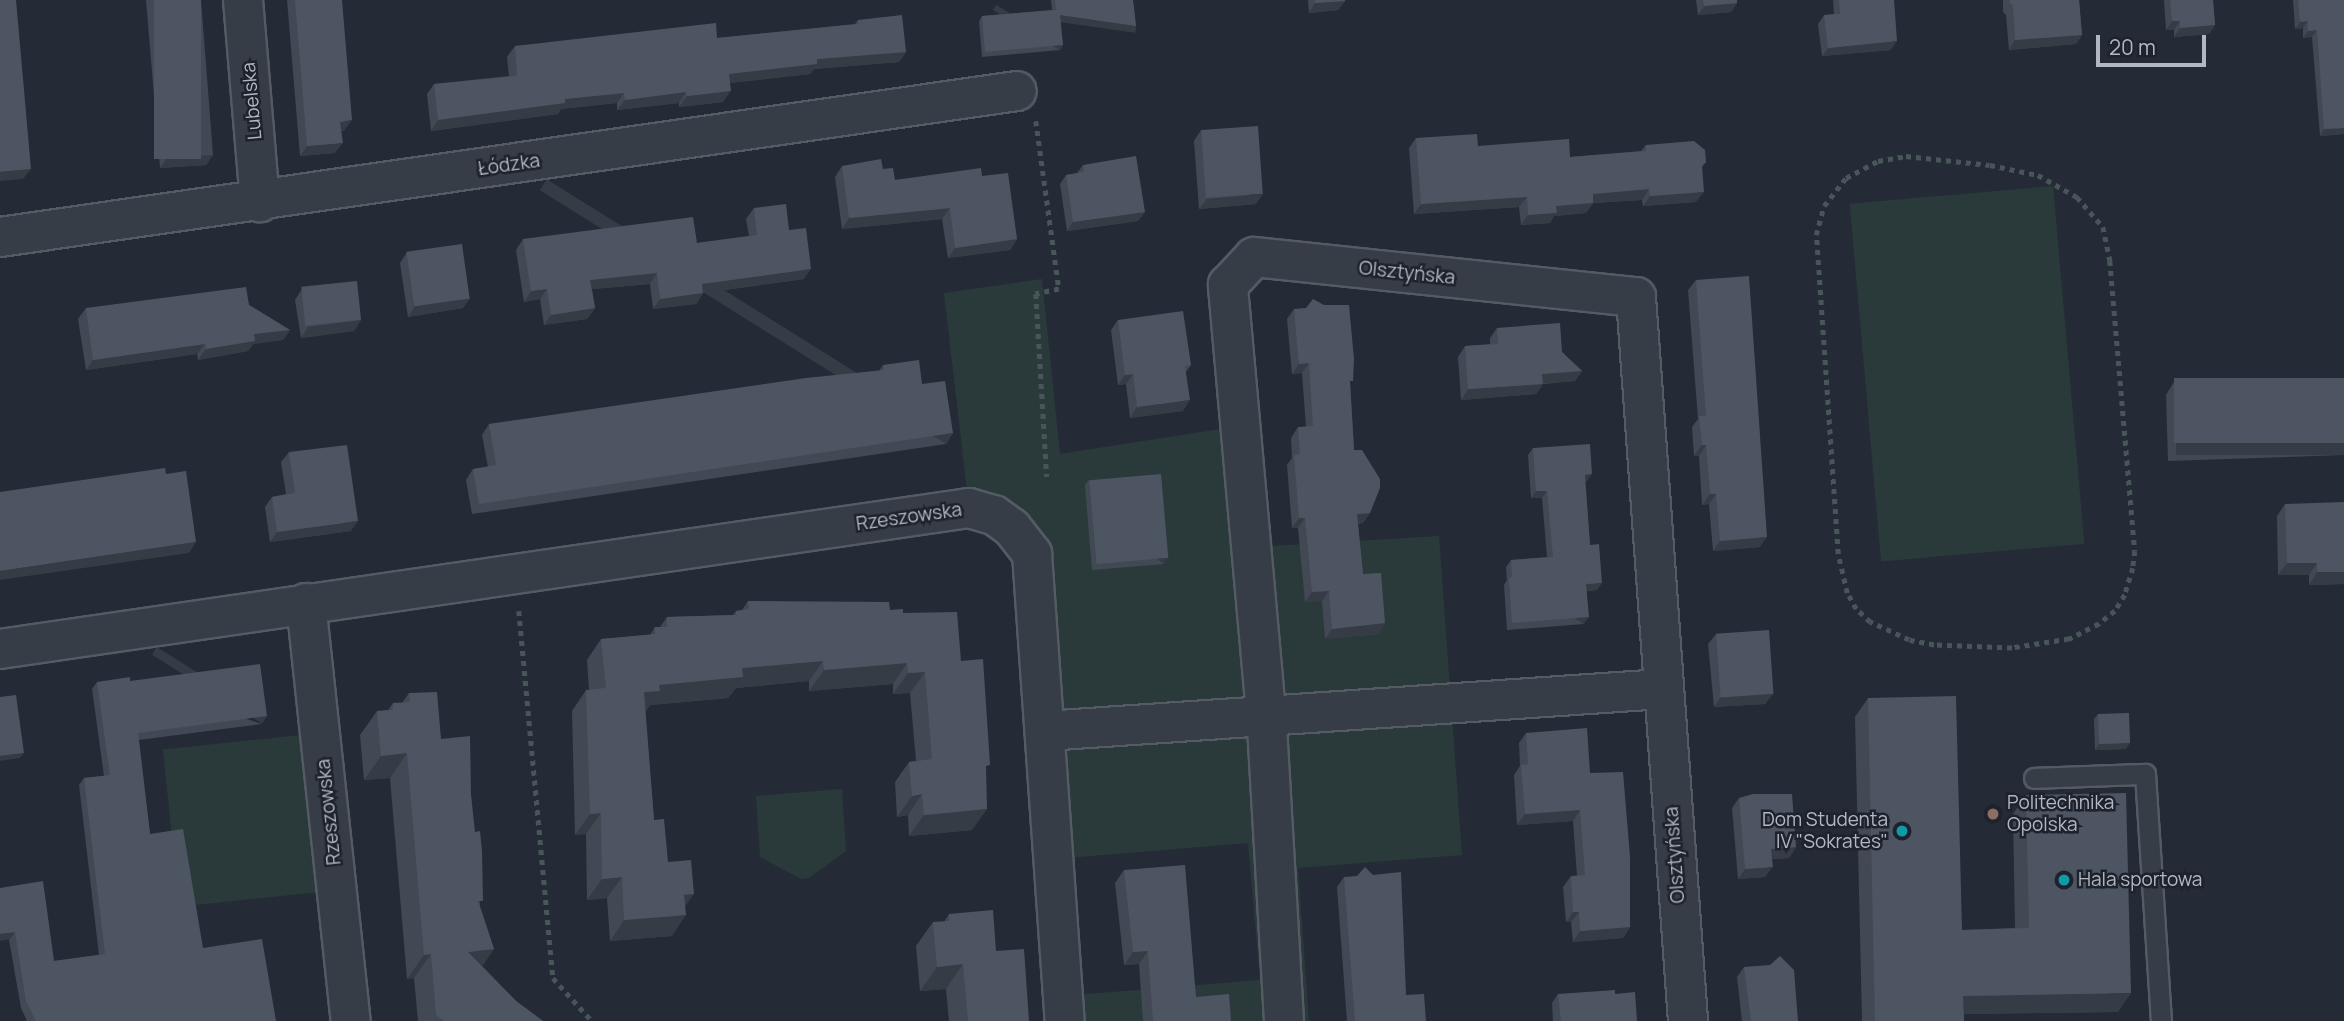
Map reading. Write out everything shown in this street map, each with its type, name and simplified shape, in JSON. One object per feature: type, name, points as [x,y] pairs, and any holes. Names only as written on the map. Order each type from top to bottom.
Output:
[{"type":"street","name":"Lubelska","points":[[243,0],[260,202]]},
{"type":"street","name":"Łódzka","points":[[0,237],[260,202],[1017,91]]},
{"type":"street","name":"Olsztyńska","points":[[1284,1021],[1266,713],[1228,285],[1254,257],[1636,297],[1662,689],[1688,1021]]},
{"type":"street","name":"Rzeszowska","points":[[0,649],[969,508],[994,515],[1012,528],[1032,554],[1065,1021]]},
{"type":"street","name":"Rzeszowska","points":[[306,603],[351,1021]]},
{"type":"street","points":[[1045,731],[1266,713],[1662,689]]},
{"type":"lane","points":[[2034,778],[2145,774],[2161,1021]]},
{"type":"path","points":[[1017,91],[1032,87],[1059,289],[1037,293],[1047,477]]},
{"type":"path","points":[[1891,158],[1936,158],[2019,169],[2049,181],[2077,197],[2103,227],[2109,245],[2135,551],[2125,595],[2115,611],[2084,633],[2069,639],[2012,648],[1922,642],[1887,632],[1870,622],[1856,609],[1847,593],[1838,554],[1816,235],[1824,206],[1832,192],[1863,167],[1891,158]]},
{"type":"path","points":[[516,572],[553,978],[592,1021]]},
{"type":"shaded area","points":[[2053,186],[2084,544],[1881,561],[1850,204]]},
{"type":"shaded area","points":[[1042,279],[1060,454],[1259,423],[1273,546],[1439,536],[1462,855],[1298,868],[1309,1021],[1065,1021],[1063,996],[1260,980],[1248,843],[1054,859],[1032,554],[969,508],[944,293]]},
{"type":"shaded area","points":[[320,733],[337,890],[179,907],[163,750]]},
{"type":"shaded area","points":[[842,789],[846,851],[809,878],[801,879],[760,857],[756,796]]},
{"type":"building","points":[[0,0],[16,0],[31,169],[0,172]]},
{"type":"building","points":[[154,0],[201,0],[201,159],[154,159]]},
{"type":"building","points":[[295,0],[342,0],[352,120],[340,122],[343,143],[307,146]]},
{"type":"building","points":[[1055,0],[1133,0],[1136,26],[1060,15],[1063,45],[985,52],[982,16],[1056,10]]},
{"type":"building","points":[[1315,0],[1345,0],[1345,1],[1315,3]]},
{"type":"building","points":[[1703,0],[1737,0],[1737,3],[1704,6]]},
{"type":"building","points":[[1839,0],[1894,0],[1897,41],[1828,48],[1824,15],[1840,14]]},
{"type":"building","points":[[2010,0],[2079,0],[2082,35],[2015,40],[2013,5]]},
{"type":"building","points":[[2170,0],[2213,0],[2215,25],[2180,28],[2180,21],[2172,21]]},
{"type":"building","points":[[2298,0],[2344,0],[2344,128],[2324,129],[2317,30],[2308,31],[2308,21],[2300,22]]},
{"type":"building","points":[[902,15],[906,52],[817,59],[817,64],[729,74],[731,91],[687,96],[686,92],[625,100],[624,93],[565,99],[565,103],[438,120],[434,84],[517,76],[515,46],[716,23],[717,38],[858,24],[858,20]]},
{"type":"building","points":[[1258,126],[1263,194],[1206,198],[1201,130]]},
{"type":"building","points":[[1477,134],[1478,146],[1569,139],[1570,157],[1646,151],[1646,145],[1694,141],[1705,150],[1706,162],[1702,166],[1704,192],[1650,196],[1649,189],[1593,194],[1593,203],[1556,206],[1557,213],[1528,215],[1527,197],[1421,204],[1416,138]]},
{"type":"building","points":[[1136,156],[1145,212],[1073,222],[1066,175],[1084,172],[1083,165]]},
{"type":"building","points":[[881,159],[883,169],[893,168],[895,180],[981,168],[982,176],[1008,173],[1017,239],[955,248],[950,208],[849,218],[842,166]]},
{"type":"building","points":[[786,204],[789,230],[806,228],[811,269],[702,284],[703,293],[660,299],[657,273],[590,280],[595,308],[551,315],[547,289],[531,291],[523,239],[693,217],[697,243],[757,235],[754,208]]},
{"type":"building","points":[[462,244],[470,298],[414,306],[407,252]]},
{"type":"building","points":[[1749,276],[1767,537],[1720,541],[1716,494],[1710,494],[1706,445],[1702,445],[1699,416],[1706,416],[1696,280]]},
{"type":"building","points":[[357,281],[361,320],[305,326],[301,287]]},
{"type":"building","points":[[246,287],[249,305],[290,330],[254,334],[255,341],[206,349],[205,344],[93,360],[86,308]]},
{"type":"building","points":[[1313,299],[1324,305],[1349,305],[1354,359],[1353,381],[1350,381],[1354,450],[1362,450],[1380,479],[1380,488],[1370,513],[1357,514],[1363,574],[1381,573],[1385,623],[1332,629],[1329,591],[1312,592],[1305,518],[1299,518],[1294,455],[1300,454],[1298,427],[1313,426],[1309,363],[1299,364],[1294,309],[1306,308]]},
{"type":"building","points":[[1183,311],[1191,365],[1185,366],[1190,400],[1137,407],[1133,374],[1125,375],[1118,320]]},
{"type":"building","points":[[1560,323],[1562,352],[1582,371],[1542,374],[1543,384],[1468,389],[1465,346],[1498,344],[1497,328]]},
{"type":"building","points":[[919,360],[922,384],[945,381],[953,433],[479,504],[473,469],[496,465],[489,424],[806,378],[884,370],[883,365]]},
{"type":"building","points":[[2174,378],[2344,378],[2344,443],[2174,443]]},
{"type":"building","points":[[1590,444],[1592,474],[1585,475],[1590,545],[1599,544],[1602,583],[1586,584],[1589,617],[1512,623],[1509,578],[1512,577],[1511,560],[1553,557],[1547,491],[1536,491],[1533,448]]},
{"type":"building","points":[[347,445],[358,521],[277,532],[272,497],[295,493],[289,452]]},
{"type":"building","points":[[165,468],[166,474],[186,471],[196,542],[0,571],[0,492]]},
{"type":"building","points":[[1161,474],[1168,558],[1097,564],[1089,480]]},
{"type":"building","points":[[2344,502],[2344,572],[2317,572],[2317,563],[2287,563],[2285,504]]},
{"type":"building","points":[[748,601],[889,602],[890,610],[903,609],[903,613],[957,612],[961,661],[983,659],[990,765],[986,766],[987,809],[924,815],[922,794],[912,796],[909,762],[932,759],[925,672],[908,673],[907,663],[824,670],[823,661],[742,668],[743,677],[659,685],[660,691],[644,692],[654,820],[664,819],[668,862],[691,860],[694,894],[684,895],[686,915],[624,920],[622,877],[602,879],[601,813],[590,814],[586,690],[606,688],[601,639],[655,634],[655,627],[667,627],[667,617],[736,615],[736,611],[749,609]]},
{"type":"building","points":[[1769,630],[1773,694],[1721,698],[1716,634]]},
{"type":"building","points":[[260,664],[267,716],[138,733],[150,834],[183,829],[203,948],[262,939],[276,1021],[36,1021],[26,1001],[15,932],[0,934],[0,888],[43,881],[54,961],[105,954],[84,778],[110,775],[97,682],[130,677],[130,681]]},
{"type":"building","points":[[437,692],[441,739],[470,736],[471,795],[475,832],[480,831],[482,851],[483,901],[478,901],[494,949],[468,952],[516,1001],[543,1021],[444,1021],[436,1015],[431,954],[424,955],[407,753],[381,756],[377,711],[393,710],[393,703],[410,702],[409,693]]},
{"type":"building","points":[[16,695],[24,753],[0,756],[0,697]]},
{"type":"building","points":[[1956,696],[1962,930],[2029,928],[2026,795],[2126,793],[2131,993],[1963,996],[1964,1021],[1875,1021],[1868,698]]},
{"type":"building","points":[[2129,713],[2130,743],[2099,744],[2098,714]]},
{"type":"building","points":[[1587,728],[1590,773],[1623,772],[1630,857],[1630,927],[1580,931],[1579,912],[1573,912],[1571,876],[1585,875],[1580,810],[1525,814],[1521,765],[1528,764],[1526,733]]},
{"type":"building","points":[[1753,794],[1792,794],[1796,847],[1771,849],[1773,867],[1745,869],[1739,798]]},
{"type":"building","points":[[1185,865],[1196,997],[1229,994],[1231,1021],[1153,1021],[1148,951],[1133,952],[1124,870]]},
{"type":"building","points":[[1365,867],[1373,875],[1401,872],[1406,995],[1424,994],[1426,1021],[1355,1021],[1344,877],[1357,876]]},
{"type":"building","points":[[993,910],[996,951],[1024,949],[1029,1021],[968,1021],[963,964],[937,967],[933,922],[949,921],[949,914]]},
{"type":"building","points":[[1780,956],[1794,970],[1798,1021],[1751,1021],[1744,967],[1770,965]]},
{"type":"building","points":[[1615,990],[1615,994],[1635,992],[1637,1021],[1561,1021],[1558,994]]},
{"type":"place","name":"Politechnika Opolska","points":[[1993,814]]},
{"type":"place","name":"Dom Studenta IV \"Sokrates\"","points":[[1902,831]]},
{"type":"place","name":"Hala sportowa","points":[[2064,880]]}]
